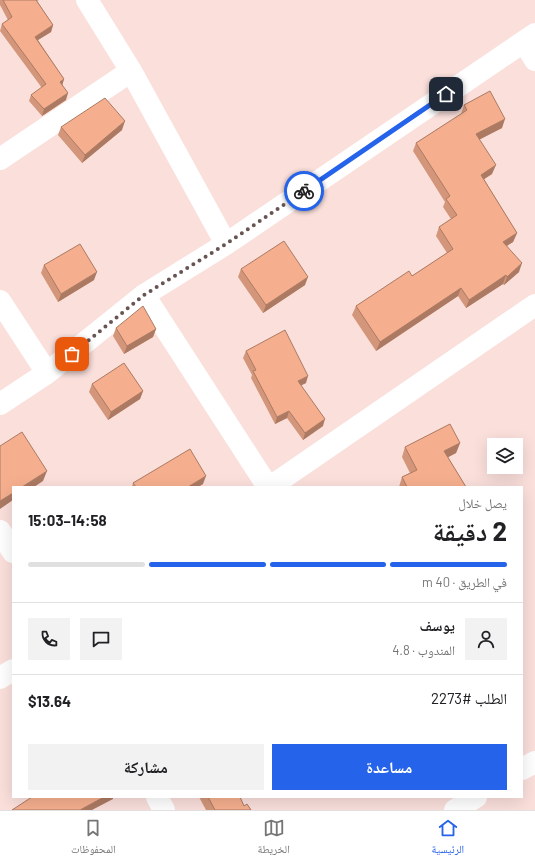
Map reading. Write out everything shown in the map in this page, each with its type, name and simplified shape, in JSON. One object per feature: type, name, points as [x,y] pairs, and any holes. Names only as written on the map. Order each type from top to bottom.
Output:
[{"type":"street","points":[[87,0],[131,71],[226,244]]},
{"type":"street","points":[[0,404],[47,374],[144,295],[226,244],[531,45]]},
{"type":"street","points":[[0,159],[131,71]]},
{"type":"street","points":[[144,295],[268,486]]},
{"type":"street","points":[[0,301],[47,374]]},
{"type":"street","points":[[270,486],[535,305]]},
{"type":"street","points":[[0,532],[12,550]]},
{"type":"street","points":[[0,678],[12,671]]},
{"type":"street","points":[[523,768],[535,762]]},
{"type":"street","points":[[158,798],[164,810]]},
{"type":"building","points":[[3,0],[36,0],[53,25],[35,37],[64,79],[60,82],[68,93],[44,109],[31,95],[46,84],[2,24],[12,17]]},
{"type":"building","points":[[490,91],[505,119],[476,134],[496,165],[481,175],[517,233],[503,242],[522,263],[507,277],[506,275],[469,300],[461,288],[380,342],[356,306],[409,271],[412,276],[453,249],[439,227],[457,215],[446,199],[450,196],[416,143],[467,110],[464,105]]},
{"type":"building","points":[[105,98],[125,121],[85,155],[61,127]]},
{"type":"building","points":[[284,241],[308,277],[266,305],[241,269]]},
{"type":"building","points":[[80,244],[97,272],[61,294],[44,265]]},
{"type":"building","points":[[143,306],[156,329],[127,346],[116,328]]},
{"type":"building","points":[[285,330],[308,376],[298,381],[325,419],[305,433],[289,411],[277,417],[253,371],[256,370],[246,351]]},
{"type":"building","points":[[124,363],[143,391],[111,412],[92,384]]},
{"type":"building","points":[[450,424],[460,443],[444,451],[465,486],[406,486],[402,477],[417,470],[405,447]]},
{"type":"building","points":[[22,432],[47,471],[24,486],[12,486],[12,494],[0,501],[0,446]]},
{"type":"building","points":[[190,449],[206,476],[190,486],[135,486],[133,483]]},
{"type":"building","points":[[30,798],[102,798],[80,810],[12,810]]},
{"type":"building","points":[[209,798],[240,798],[244,806],[247,804],[251,810],[215,810]]},
{"type":"way so far","points":[[72,354],[144,295],[226,244],[304,191]]},
{"type":"route","points":[[304,191],[446,94]]}]
